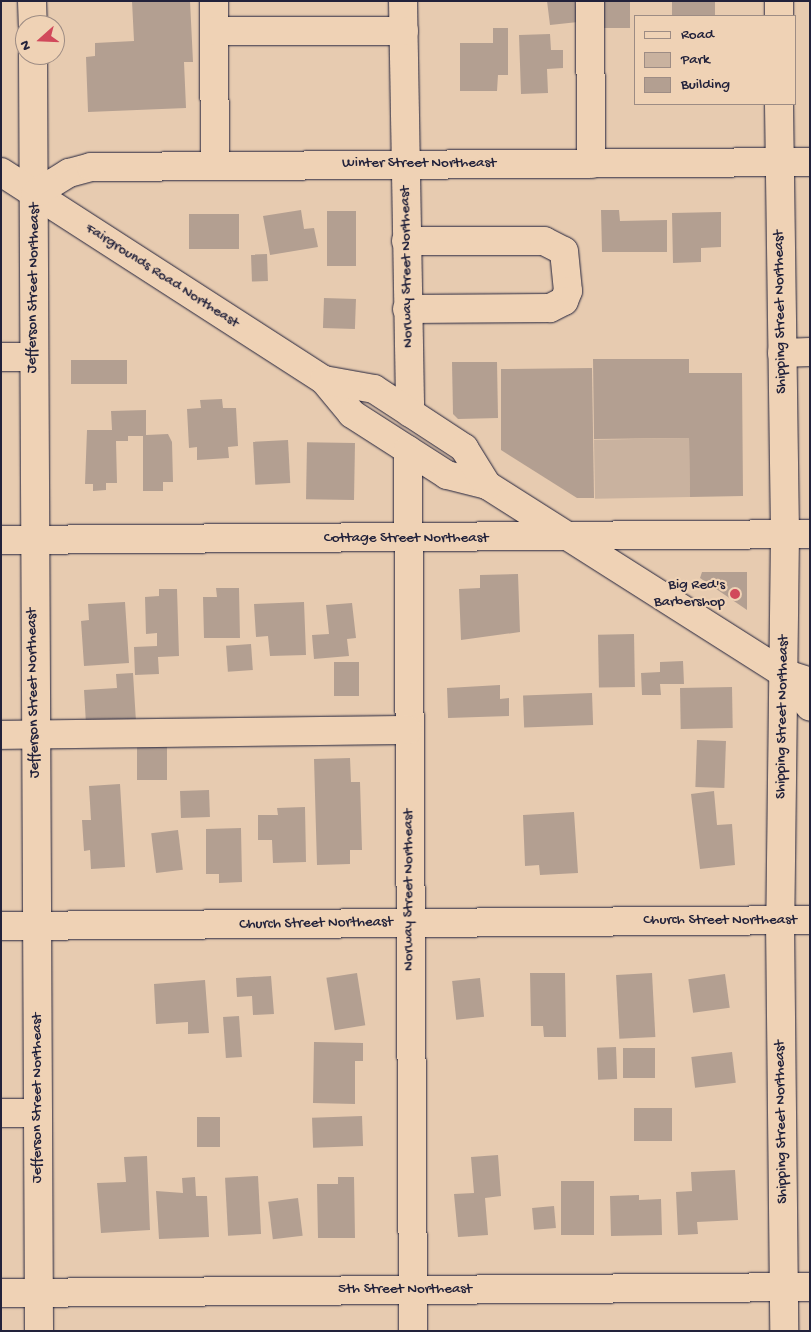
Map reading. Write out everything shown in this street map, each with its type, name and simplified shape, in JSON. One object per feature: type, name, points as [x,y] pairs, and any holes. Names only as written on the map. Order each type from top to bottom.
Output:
[{"type":"street","points":[[32,1],[33,15]]},
{"type":"street","points":[[214,1],[215,166]]},
{"type":"street","name":"Norway Street Northeast","points":[[403,1],[410,413]]},
{"type":"street","points":[[590,1],[591,164]]},
{"type":"street","points":[[779,1],[779,15]]},
{"type":"street","points":[[214,32],[404,31]]},
{"type":"street","name":"Jefferson Street Northeast","points":[[33,65],[35,194],[32,357],[40,1331]]},
{"type":"street","name":"Shipping Street Northeast","points":[[779,105],[782,353],[797,534],[784,673],[780,921],[797,1287],[784,1331]]},
{"type":"street","name":"Winter Street Northeast","points":[[35,194],[69,173],[91,167],[810,162]]},
{"type":"street","name":"Fairgrounds Road Northeast","points":[[1,172],[324,380],[352,414],[447,475],[488,484],[784,673],[810,682]]},
{"type":"street","points":[[406,241],[544,241],[564,252],[568,291],[564,301],[550,308],[407,309]]},
{"type":"street","points":[[782,353],[810,352]]},
{"type":"street","points":[[1,357],[32,357]]},
{"type":"street","name":"Fairgrounds Road Northeast","points":[[324,380],[367,385],[464,448],[488,484]]},
{"type":"street","name":"Norway Street Northeast","points":[[408,450],[408,730],[413,1331]]},
{"type":"street","name":"Cottage Street Northeast","points":[[1,540],[407,540],[797,534]]},
{"type":"street","name":"Fairgrounds Road Northeast","points":[[784,673],[810,707]]},
{"type":"street","points":[[1,735],[408,730]]},
{"type":"street","name":"Church Street Northeast","points":[[1,926],[810,920]]},
{"type":"street","points":[[1,1113],[38,1113]]},
{"type":"street","name":"5th Street Northeast","points":[[1,1293],[797,1287]]},
{"type":"green space","points":[[689,438],[690,497],[595,499],[594,440]]},
{"type":"building","points":[[132,1],[190,1],[193,62],[184,62],[186,108],[88,112],[86,57],[95,56],[95,43],[134,41]]},
{"type":"building","points":[[547,1],[575,1],[578,22],[550,25]]},
{"type":"building","points":[[604,1],[630,1],[630,28],[604,28]]},
{"type":"building","points":[[672,1],[715,1],[715,15],[672,15]]},
{"type":"building","points":[[493,28],[508,28],[508,75],[498,75],[497,91],[460,91],[460,43],[493,43]]},
{"type":"building","points":[[550,34],[551,50],[563,50],[563,68],[547,69],[548,93],[521,94],[519,35]]},
{"type":"building","points":[[301,210],[304,229],[314,228],[318,247],[270,255],[263,216]]},
{"type":"building","points":[[601,210],[619,210],[620,221],[667,220],[667,252],[602,252]]},
{"type":"building","points":[[327,211],[356,211],[356,266],[327,266]]},
{"type":"building","points":[[721,212],[721,247],[701,248],[701,262],[673,263],[672,213]]},
{"type":"building","points":[[189,214],[239,214],[239,249],[189,249]]},
{"type":"building","points":[[267,254],[268,281],[252,282],[251,255]]},
{"type":"building","points":[[324,298],[356,299],[355,329],[323,328]]},
{"type":"building","points":[[593,359],[689,359],[689,373],[742,373],[743,496],[690,497],[689,438],[594,439]]},
{"type":"building","points":[[71,360],[127,360],[127,384],[71,384]]},
{"type":"building","points":[[452,362],[497,362],[498,418],[458,419],[453,414]]},
{"type":"building","points":[[592,368],[594,498],[577,498],[501,450],[501,369]]},
{"type":"building","points":[[222,399],[223,408],[236,408],[238,446],[228,447],[229,458],[197,460],[197,447],[189,448],[187,409],[201,408],[200,400]]},
{"type":"building","points":[[146,410],[146,435],[168,434],[172,442],[173,482],[163,482],[163,491],[143,491],[143,436],[128,436],[128,441],[116,441],[117,483],[106,483],[106,490],[93,491],[93,484],[85,484],[87,430],[112,430],[111,411]]},
{"type":"building","points":[[288,440],[290,483],[255,485],[253,442]]},
{"type":"building","points":[[307,442],[355,443],[354,500],[306,499]]},
{"type":"building","name":"Big Red's Barbershop","points":[[702,572],[747,572],[747,610],[700,578]]},
{"type":"building","points":[[518,574],[520,632],[461,640],[459,589],[480,588],[480,575]]},
{"type":"building","points":[[216,588],[239,588],[240,638],[204,638],[203,597],[217,597]]},
{"type":"building","points":[[159,589],[177,589],[179,656],[158,657],[159,674],[135,675],[134,647],[157,646],[157,633],[146,634],[145,597],[159,596]]},
{"type":"building","points":[[125,602],[129,663],[84,666],[81,621],[89,620],[88,604]]},
{"type":"building","points":[[304,602],[306,655],[270,656],[268,636],[256,637],[254,604]]},
{"type":"building","points":[[352,603],[356,638],[347,639],[349,656],[314,659],[312,635],[329,634],[326,605]]},
{"type":"building","points":[[634,634],[635,687],[599,688],[598,635]]},
{"type":"building","points":[[251,644],[253,670],[228,672],[226,646]]},
{"type":"building","points":[[683,661],[684,684],[660,684],[661,695],[642,695],[641,673],[660,672],[660,662]]},
{"type":"building","points":[[334,662],[359,662],[359,696],[334,696]]},
{"type":"building","points":[[133,673],[136,722],[86,724],[84,690],[117,688],[116,674]]},
{"type":"building","points":[[500,685],[500,699],[509,698],[509,716],[448,718],[447,688]]},
{"type":"building","points":[[732,687],[733,728],[681,729],[680,688]]},
{"type":"building","points":[[592,693],[593,725],[524,727],[523,695]]},
{"type":"building","points":[[697,740],[726,741],[724,788],[695,787]]},
{"type":"building","points":[[137,746],[167,746],[167,780],[137,780]]},
{"type":"building","points":[[350,758],[351,782],[360,782],[362,850],[350,850],[350,864],[317,865],[314,759]]},
{"type":"building","points":[[120,784],[125,867],[91,869],[90,850],[84,851],[82,820],[91,820],[89,786]]},
{"type":"building","points":[[209,790],[210,817],[181,818],[180,791]]},
{"type":"building","points":[[714,791],[717,825],[732,824],[735,865],[700,869],[691,794]]},
{"type":"building","points":[[305,807],[306,862],[273,863],[272,840],[258,840],[258,815],[278,815],[277,808]]},
{"type":"building","points":[[574,812],[578,873],[540,875],[539,865],[525,866],[523,815]]},
{"type":"building","points":[[241,828],[242,882],[219,883],[219,874],[206,874],[206,829]]},
{"type":"building","points":[[178,830],[183,870],[156,873],[151,833]]},
{"type":"building","points":[[357,973],[365,1025],[335,1030],[326,978]]},
{"type":"building","points":[[530,973],[565,973],[566,1037],[544,1037],[543,1026],[531,1026]]},
{"type":"building","points":[[652,973],[655,1037],[619,1039],[616,975]]},
{"type":"building","points":[[725,974],[730,1008],[693,1013],[688,979]]},
{"type":"building","points":[[271,976],[274,1014],[253,1015],[252,996],[237,997],[236,978]]},
{"type":"building","points":[[480,978],[484,1017],[456,1020],[452,981]]},
{"type":"building","points":[[205,980],[209,1033],[188,1034],[188,1022],[156,1024],[154,984]]},
{"type":"building","points":[[239,1016],[242,1057],[226,1058],[223,1017]]},
{"type":"building","points":[[314,1042],[363,1043],[363,1061],[355,1061],[355,1104],[313,1103]]},
{"type":"building","points":[[616,1047],[617,1079],[598,1080],[597,1048]]},
{"type":"building","points":[[623,1048],[655,1048],[655,1078],[623,1078]]},
{"type":"building","points":[[732,1052],[736,1083],[695,1088],[691,1057]]},
{"type":"building","points":[[634,1108],[672,1108],[672,1141],[634,1141]]},
{"type":"building","points":[[362,1116],[363,1146],[313,1148],[312,1118]]},
{"type":"building","points":[[197,1117],[220,1117],[220,1147],[197,1147]]},
{"type":"building","points":[[498,1155],[501,1196],[485,1198],[488,1235],[458,1237],[454,1194],[474,1193],[471,1157]]},
{"type":"building","points":[[147,1156],[150,1230],[101,1233],[97,1183],[126,1182],[124,1157]]},
{"type":"building","points":[[735,1170],[738,1220],[697,1222],[698,1234],[678,1235],[676,1192],[692,1191],[691,1172]]},
{"type":"building","points":[[258,1176],[261,1234],[228,1236],[225,1178]]},
{"type":"building","points":[[195,1177],[196,1196],[207,1196],[209,1237],[159,1239],[156,1191],[183,1193],[182,1178]]},
{"type":"building","points":[[338,1177],[354,1177],[355,1238],[318,1238],[317,1184],[338,1184]]},
{"type":"building","points":[[561,1181],[594,1181],[594,1235],[561,1235]]},
{"type":"building","points":[[639,1195],[639,1200],[661,1199],[662,1235],[611,1236],[610,1196]]},
{"type":"building","points":[[298,1198],[303,1236],[273,1239],[268,1202]]},
{"type":"building","points":[[554,1206],[556,1228],[534,1230],[532,1208]]},
{"type":"place","name":"Big Red's Barbershop","points":[[735,594]]}]
